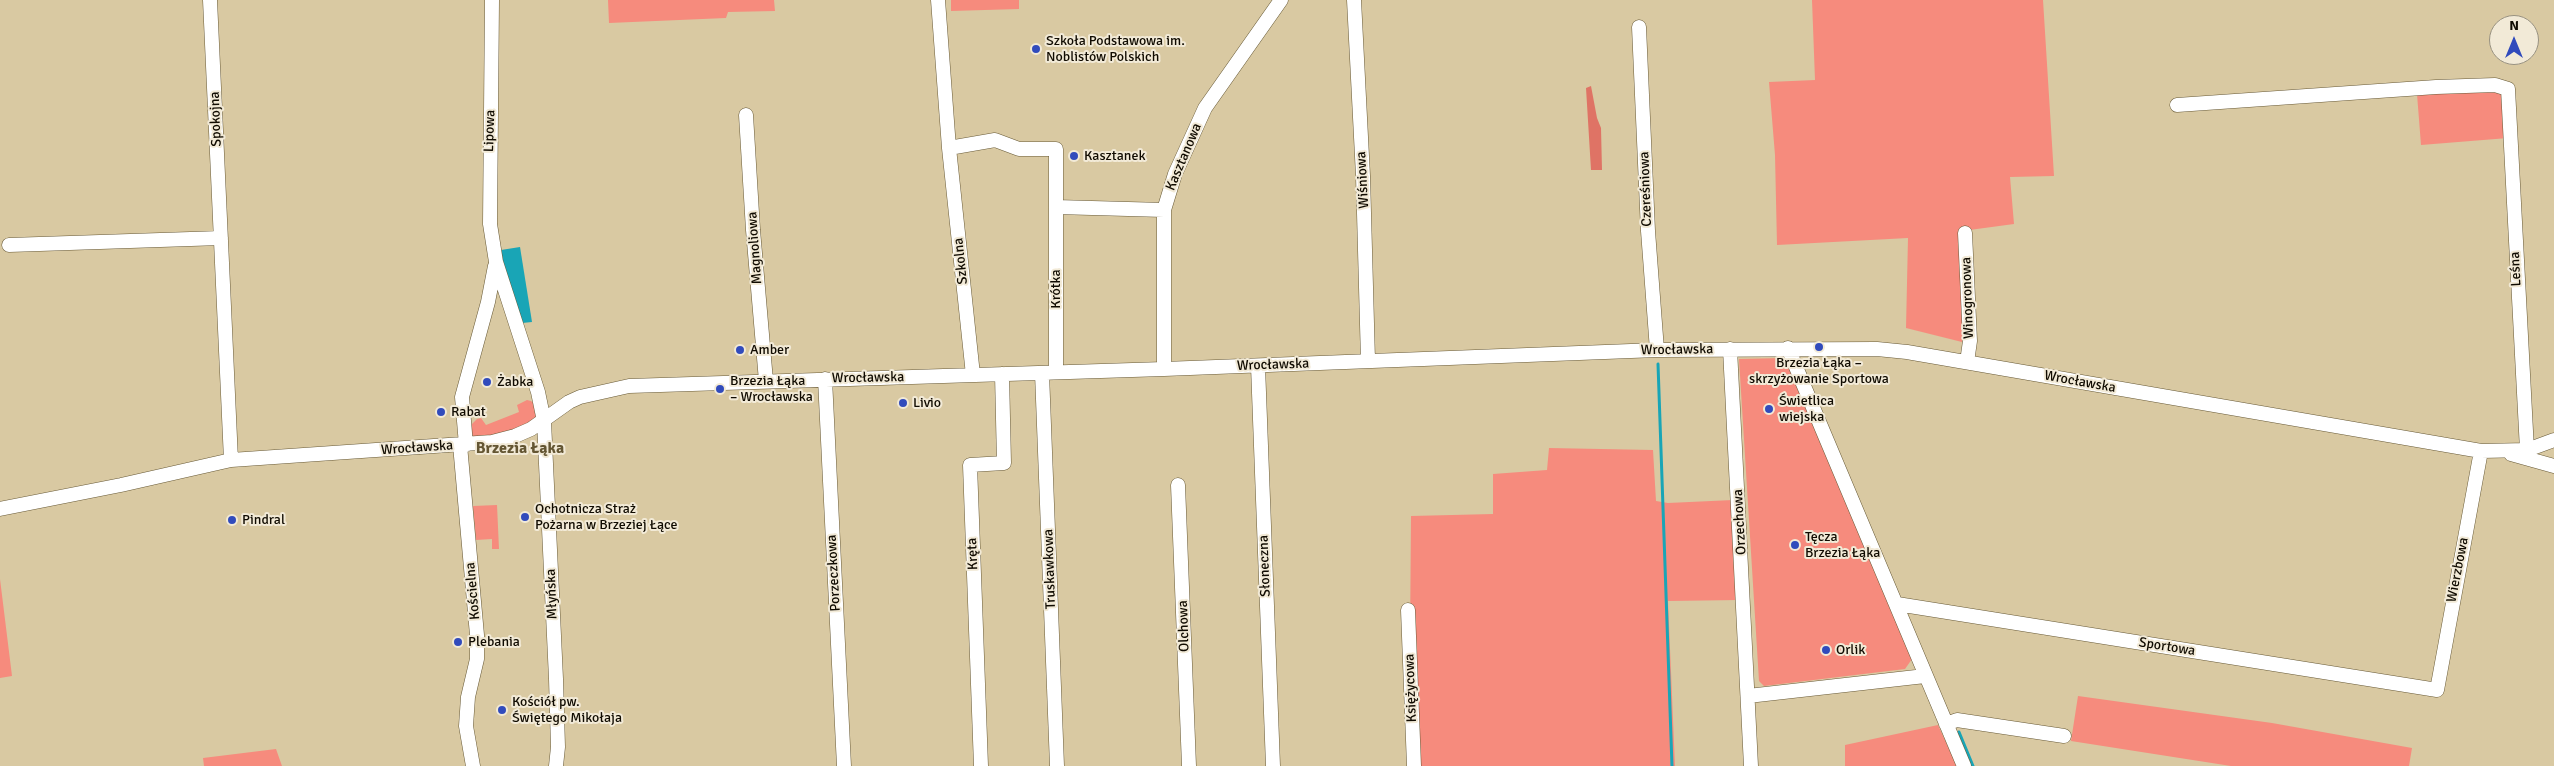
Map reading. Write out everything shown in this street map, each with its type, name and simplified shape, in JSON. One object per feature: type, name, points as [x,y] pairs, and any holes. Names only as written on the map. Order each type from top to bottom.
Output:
[{"type":"street","name":"Spokojna","points":[[210,0],[231,460]]},
{"type":"street","name":"Lipowa","points":[[492,0],[488,184],[490,224],[496,262],[538,392],[544,421]]},
{"type":"street","name":"Szkolna","points":[[938,0],[949,148],[973,375]]},
{"type":"street","name":"Kasztanowa","points":[[1164,369],[1164,210],[1175,174],[1205,108],[1282,0]]},
{"type":"street","name":"Wiśniowa","points":[[1354,0],[1364,215],[1368,361]]},
{"type":"street","name":"Czereśniowa","points":[[1639,27],[1648,231],[1657,350]]},
{"type":"street","name":"Leśna","points":[[2177,105],[2436,87],[2495,85],[2508,89],[2527,450]]},
{"type":"street","name":"Magnoliowa","points":[[746,115],[753,230],[766,382]]},
{"type":"street","name":"Krótka","points":[[949,148],[995,140],[1019,149],[1056,148],[1056,207],[1049,372]]},
{"type":"street","points":[[1056,207],[1164,210]]},
{"type":"street","name":"Winogronowa","points":[[1965,233],[1970,342],[1967,362]]},
{"type":"street","points":[[9,244],[221,238]]},
{"type":"street","name":"Lipowa","points":[[463,445],[462,397],[488,302],[496,262]]},
{"type":"street","points":[[1788,348],[1964,766]]},
{"type":"street","name":"Orzechowa","points":[[1730,349],[1751,766]]},
{"type":"street","name":"Wrocławska","points":[[0,509],[121,485],[231,460],[463,445],[514,436],[544,421],[575,400],[616,388],[679,383],[766,382],[1258,366],[1657,350],[1877,349],[1967,362],[2481,451],[2527,450],[2554,440]]},
{"type":"street","name":"Słoneczna","points":[[1258,366],[1273,766]]},
{"type":"street","name":"Truskawkowa","points":[[1049,372],[1057,766]]},
{"type":"street","name":"Kręta","points":[[981,766],[970,466],[1004,463],[1002,374]]},
{"type":"street","name":"Porzeczkowa","points":[[824,379],[844,766]]},
{"type":"street","name":"Młyńska","points":[[544,421],[556,688],[558,747],[556,766]]},
{"type":"street","name":"Kościelna","points":[[463,445],[477,635],[477,659],[470,683],[467,712],[468,742],[473,766]]},
{"type":"street","name":"Wierzbowa","points":[[2437,690],[2481,451]]},
{"type":"street","points":[[2504,452],[2554,466]]},
{"type":"street","name":"Olchowa","points":[[1178,485],[1189,766]]},
{"type":"street","name":"Sportowa","points":[[1897,604],[2437,690]]},
{"type":"street","name":"Księżycowa","points":[[1408,610],[1414,766]]},
{"type":"street","points":[[1748,696],[1925,676]]},
{"type":"street","points":[[1946,724],[1957,720],[2064,736]]},
{"type":"shaded area","points":[[608,0],[774,0],[775,11],[728,12],[726,18],[609,23]]},
{"type":"shaded area","points":[[951,0],[1019,0],[1019,9],[951,11]]},
{"type":"shaded area","points":[[1812,0],[2043,0],[2054,176],[2010,177],[2014,224],[1962,231],[1962,342],[1906,328],[1908,238],[1777,245],[1775,155],[1769,82],[1815,80]]},
{"type":"shaded area","points":[[1591,86],[1597,118],[1601,128],[1602,170],[1591,170],[1586,88]]},
{"type":"shaded area","points":[[2497,91],[2506,99],[2508,138],[2421,145],[2417,94]]},
{"type":"shaded area","points":[[1785,358],[1912,659],[1905,669],[1764,686],[1759,681],[1739,359]]},
{"type":"shaded area","points":[[527,400],[537,406],[537,417],[533,422],[510,433],[478,438],[472,436],[469,427],[477,419],[481,418],[486,425],[519,412],[517,405]]},
{"type":"shaded area","points":[[1549,448],[1653,450],[1656,501],[1668,503],[1733,500],[1739,600],[1668,601],[1675,766],[1409,766],[1411,516],[1493,514],[1493,474],[1547,470]]},
{"type":"shaded area","points":[[497,505],[499,549],[492,549],[492,539],[476,540],[473,506]]},
{"type":"shaded area","points":[[0,579],[12,676],[0,678]]},
{"type":"shaded area","points":[[2078,696],[2272,723],[2412,748],[2409,766],[2231,766],[2071,741]]},
{"type":"shaded area","points":[[1938,725],[1957,766],[1845,766],[1845,745]]},
{"type":"shaded area","points":[[276,749],[282,766],[204,766],[203,758]]},
{"type":"water","points":[[520,247],[532,322],[522,323],[502,261],[501,252],[501,250]]},
{"type":"waterway","points":[[1658,364],[1672,766]]},
{"type":"waterway","points":[[1959,732],[1973,766]]},
{"type":"place","name":"Szkoła Podstawowa im. Noblistów Polskich","points":[[1036,49]]},
{"type":"place","name":"Kasztanek","points":[[1074,156]]},
{"type":"place","name":"Brzezia Łąka – skrzyżowanie Sportowa","points":[[1819,347]]},
{"type":"place","name":"Amber","points":[[740,350]]},
{"type":"place","name":"Żabka","points":[[487,382]]},
{"type":"place","name":"Brzezia Łąka – Wrocławska","points":[[720,389]]},
{"type":"place","name":"Livio","points":[[903,403]]},
{"type":"place","name":"Świetlica wiejska","points":[[1769,409]]},
{"type":"place","name":"Rabat","points":[[441,412]]},
{"type":"place","name":"Ochotnicza Straż Pożarna w Brzeziej Łące","points":[[525,517]]},
{"type":"place","name":"Pindral","points":[[232,520]]},
{"type":"place","name":"Tęcza Brzezia Łąka","points":[[1795,545]]},
{"type":"place","name":"Plebania","points":[[458,642]]},
{"type":"place","name":"Orlik","points":[[1826,650]]},
{"type":"place","name":"Kościół pw. Świętego Mikołaja","points":[[502,710]]},
{"type":"district","name":"Brzezia Łąka","points":[[520,449]]}]
